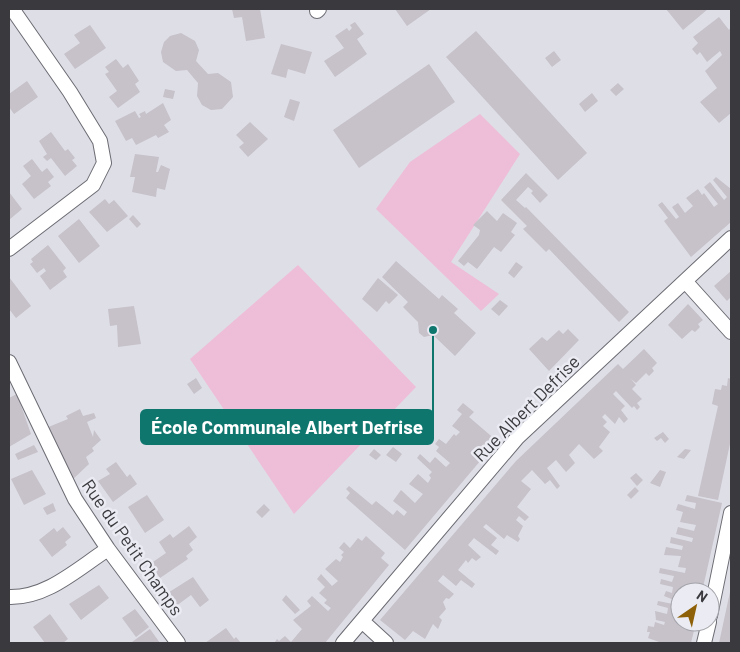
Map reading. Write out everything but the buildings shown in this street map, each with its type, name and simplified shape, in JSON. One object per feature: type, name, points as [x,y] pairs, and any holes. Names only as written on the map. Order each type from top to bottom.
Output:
[{"type":"street","points":[[9,249],[93,185],[104,163],[100,141],[70,92],[14,9]]},
{"type":"street","name":"Rue Albert Defrise","points":[[343,643],[517,438],[731,238]]},
{"type":"street","points":[[685,281],[731,332]]},
{"type":"street","name":"Rue du Petit Champs","points":[[9,362],[74,499],[108,549],[178,643]]},
{"type":"street","points":[[717,582],[731,513]]},
{"type":"street","points":[[9,597],[22,597],[45,591],[108,549]]},
{"type":"street","points":[[362,621],[386,643]]},
{"type":"shaded area","points":[[480,114],[520,154],[451,262],[499,294],[481,311],[376,209],[410,162]]},
{"type":"shaded area","points":[[298,265],[416,387],[294,514],[190,359]]},
{"type":"place","name":"École Communale Albert Defrise","points":[[433,330]]}]
